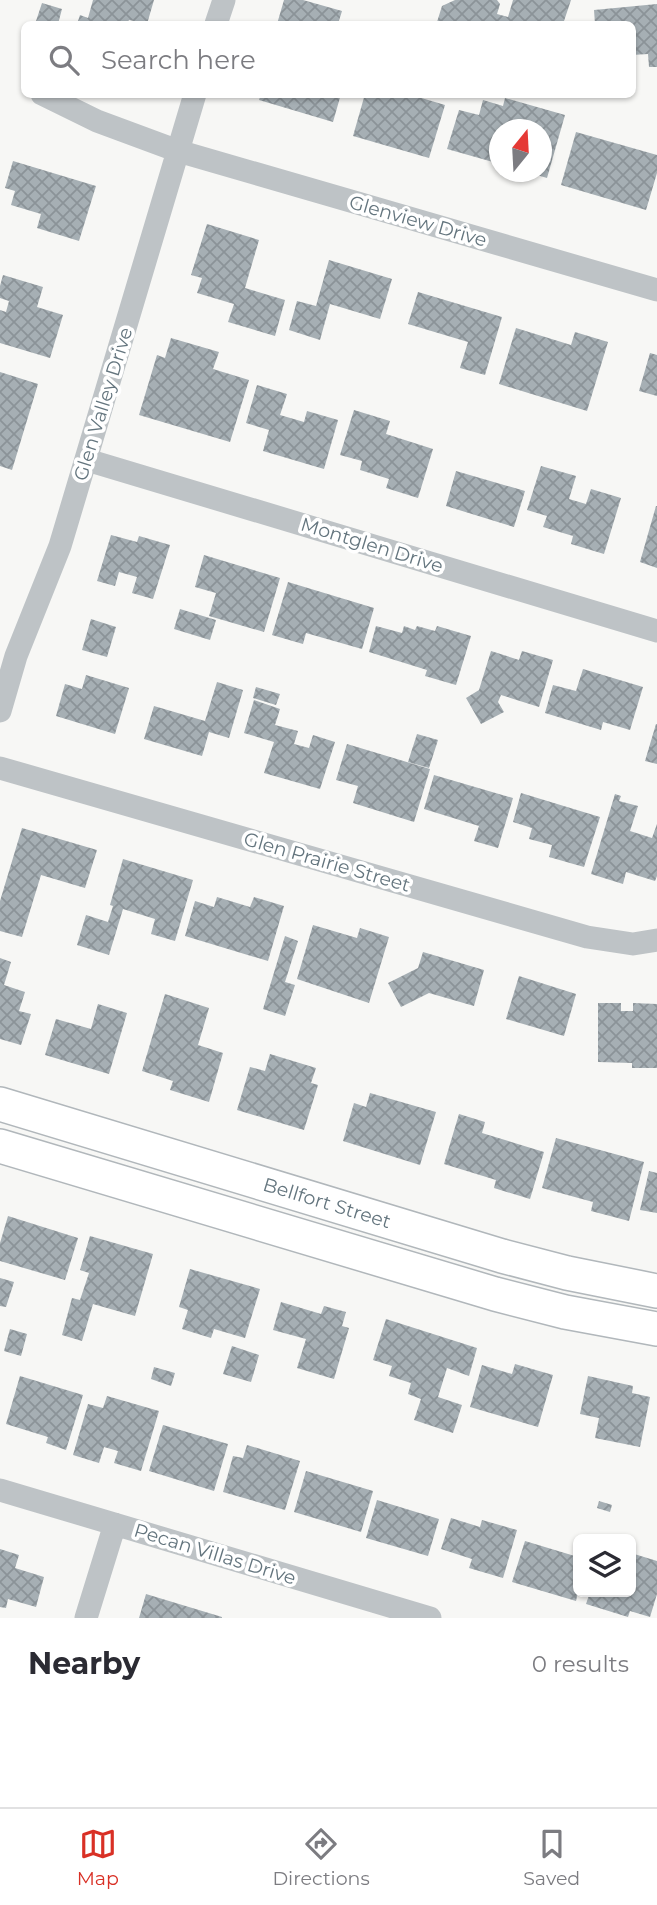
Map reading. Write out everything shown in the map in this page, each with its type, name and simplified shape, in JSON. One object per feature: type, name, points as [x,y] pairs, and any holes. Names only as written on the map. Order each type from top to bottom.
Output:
[{"type":"main road","name":"Bellfort Street","points":[[0,1104],[502,1256],[566,1273],[657,1291]]},
{"type":"main road","name":"Bellfort Street","points":[[0,1146],[495,1294],[565,1312],[657,1329]]},
{"type":"street","points":[[217,21],[224,0]]},
{"type":"street","name":"Glenview Drive","points":[[50,98],[97,121],[178,151],[657,290]]},
{"type":"street","name":"Glen Valley Drive","points":[[0,711],[16,656],[60,545],[87,460],[194,98]]},
{"type":"street","name":"Montglen Drive","points":[[87,460],[657,631]]},
{"type":"street","name":"Glen Prairie Street","points":[[0,768],[587,937],[633,944],[657,940]]},
{"type":"street","name":"Pecan Villas Drive","points":[[0,1490],[430,1618]]},
{"type":"street","points":[[86,1618],[115,1524]]},
{"type":"building","points":[[93,0],[154,0],[148,21],[78,21],[80,15],[88,18]]},
{"type":"building","points":[[284,0],[303,0],[342,11],[339,21],[278,21]]},
{"type":"building","points":[[455,0],[497,0],[500,4],[497,14],[508,17],[513,0],[571,0],[564,21],[437,21],[442,6]]},
{"type":"building","points":[[42,3],[62,9],[59,21],[36,21]]},
{"type":"building","points":[[657,4],[657,67],[649,67],[648,54],[636,55],[636,21],[595,21],[594,10]]},
{"type":"building","points":[[260,98],[340,98],[333,122],[259,100]]},
{"type":"building","points":[[364,98],[421,98],[445,105],[429,158],[353,136]]},
{"type":"building","points":[[505,98],[565,115],[552,160],[552,119],[489,119],[489,161],[447,149],[459,110],[479,115],[483,100],[503,106]]},
{"type":"building","points":[[576,132],[657,155],[657,173],[646,210],[561,185]]},
{"type":"building","points":[[13,161],[96,186],[79,241],[37,228],[41,214],[11,205],[15,191],[5,188]]},
{"type":"building","points":[[207,224],[259,240],[245,288],[285,300],[275,336],[228,322],[234,304],[197,293],[202,278],[191,275]]},
{"type":"building","points":[[329,260],[392,279],[380,319],[330,304],[320,340],[289,330],[297,301],[316,306]]},
{"type":"building","points":[[3,275],[43,287],[37,307],[63,315],[50,358],[0,343],[0,310],[6,312],[9,301],[0,298]]},
{"type":"building","points":[[418,292],[502,317],[485,375],[460,368],[468,342],[408,324]]},
{"type":"building","points":[[516,328],[571,345],[575,332],[608,342],[587,411],[499,384]]},
{"type":"building","points":[[171,338],[219,352],[213,369],[249,380],[230,442],[139,415],[157,355],[165,358]]},
{"type":"building","points":[[650,353],[657,355],[657,396],[639,391]]},
{"type":"building","points":[[0,372],[38,384],[12,470],[0,466]]},
{"type":"building","points":[[257,385],[287,394],[280,415],[304,422],[307,411],[338,420],[324,469],[263,451],[269,430],[246,423]]},
{"type":"building","points":[[354,410],[390,421],[386,434],[433,449],[418,498],[386,488],[389,479],[360,470],[362,461],[340,455]]},
{"type":"building","points":[[541,466],[576,476],[569,499],[586,504],[591,489],[621,498],[604,554],[571,544],[573,536],[543,527],[547,516],[527,510]]},
{"type":"building","points":[[456,471],[525,491],[514,527],[446,506]]},
{"type":"building","points":[[657,506],[657,568],[640,562]]},
{"type":"building","points":[[111,535],[137,542],[139,536],[170,545],[153,599],[132,593],[137,577],[119,572],[115,586],[97,581]]},
{"type":"building","points":[[204,555],[280,578],[264,632],[209,616],[216,593],[195,587]]},
{"type":"building","points":[[288,582],[374,608],[362,649],[306,633],[303,644],[272,635]]},
{"type":"building","points":[[180,609],[216,620],[210,640],[174,629]]},
{"type":"building","points":[[91,619],[116,627],[107,657],[82,650]]},
{"type":"building","points":[[376,626],[402,633],[404,626],[415,630],[417,626],[435,631],[437,626],[471,636],[456,685],[425,676],[427,670],[369,652]]},
{"type":"building","points":[[491,651],[519,660],[522,651],[553,660],[539,707],[501,695],[498,702],[504,712],[481,724],[466,698],[479,690]]},
{"type":"building","points":[[583,669],[643,687],[630,730],[603,722],[601,730],[545,713],[553,685],[576,691]]},
{"type":"building","points":[[86,675],[129,688],[115,734],[56,716],[65,684],[82,689]]},
{"type":"building","points":[[217,682],[243,690],[229,738],[209,732],[202,756],[144,739],[154,706],[205,721]]},
{"type":"building","points":[[256,687],[280,694],[276,705],[253,698]]},
{"type":"building","points":[[254,700],[280,709],[275,725],[298,731],[294,744],[309,748],[313,735],[335,742],[320,789],[264,773],[274,742],[244,733]]},
{"type":"building","points":[[657,724],[657,764],[645,761]]},
{"type":"building","points":[[417,734],[438,740],[429,768],[408,762]]},
{"type":"building","points":[[347,744],[430,769],[414,822],[353,803],[358,786],[336,780]]},
{"type":"building","points":[[434,775],[513,798],[498,848],[474,841],[479,826],[424,809]]},
{"type":"building","points":[[521,793],[600,817],[584,867],[549,857],[552,845],[529,839],[532,828],[513,822]]},
{"type":"building","points":[[615,794],[621,796],[619,801],[638,806],[630,831],[652,838],[657,824],[655,881],[626,872],[623,884],[591,874]]},
{"type":"building","points":[[22,828],[97,850],[85,888],[41,875],[22,937],[0,931],[0,901]]},
{"type":"building","points":[[123,859],[193,880],[175,941],[151,934],[155,919],[123,909],[109,955],[77,945],[86,915],[108,922]]},
{"type":"building","points":[[217,897],[250,907],[254,897],[284,906],[268,961],[185,936],[195,901],[214,907]]},
{"type":"building","points":[[313,925],[357,938],[360,928],[389,937],[369,1003],[297,979]]},
{"type":"building","points":[[285,936],[298,941],[285,982],[295,985],[285,1016],[263,1009]]},
{"type":"building","points":[[423,952],[484,970],[474,1006],[429,993],[401,1007],[388,983],[418,968]]},
{"type":"building","points":[[0,958],[11,962],[4,985],[25,992],[19,1011],[31,1014],[21,1045],[0,1039]]},
{"type":"building","points":[[519,976],[576,994],[564,1036],[506,1019]]},
{"type":"building","points":[[165,994],[209,1008],[198,1045],[223,1053],[209,1102],[170,1090],[173,1081],[142,1071]]},
{"type":"building","points":[[598,1003],[621,1003],[621,1011],[633,1011],[633,1003],[657,1004],[657,1068],[632,1068],[632,1063],[598,1062]]},
{"type":"building","points":[[98,1004],[127,1013],[109,1074],[45,1055],[56,1019],[91,1029]]},
{"type":"building","points":[[270,1054],[316,1068],[311,1083],[318,1085],[304,1130],[237,1110],[250,1067],[265,1071]]},
{"type":"building","points":[[370,1093],[436,1112],[420,1165],[343,1141],[354,1103],[366,1107]]},
{"type":"building","points":[[459,1114],[485,1122],[482,1133],[544,1152],[530,1199],[494,1188],[496,1180],[444,1164]]},
{"type":"building","points":[[556,1138],[644,1162],[629,1221],[591,1211],[593,1202],[542,1188]]},
{"type":"building","points":[[649,1171],[657,1173],[657,1213],[640,1210]]},
{"type":"building","points":[[8,1216],[78,1238],[65,1280],[0,1261],[0,1243]]},
{"type":"building","points":[[90,1236],[153,1254],[135,1316],[93,1304],[82,1341],[62,1335],[72,1298],[80,1300],[89,1273],[80,1270]]},
{"type":"building","points":[[190,1269],[260,1289],[245,1338],[214,1329],[211,1338],[182,1329],[188,1310],[179,1307]]},
{"type":"building","points":[[0,1278],[14,1282],[6,1307],[0,1306]]},
{"type":"building","points":[[281,1302],[321,1314],[324,1306],[346,1312],[342,1326],[349,1328],[334,1379],[297,1368],[306,1339],[273,1330]]},
{"type":"building","points":[[386,1319],[477,1348],[469,1376],[447,1368],[438,1397],[462,1405],[453,1433],[414,1420],[421,1399],[408,1394],[411,1383],[389,1376],[392,1366],[373,1360]]},
{"type":"building","points":[[10,1329],[27,1334],[21,1356],[4,1351]]},
{"type":"building","points":[[232,1346],[259,1355],[251,1382],[223,1374]]},
{"type":"building","points":[[515,1364],[553,1375],[538,1427],[470,1407],[482,1365],[512,1374]]},
{"type":"building","points":[[154,1367],[175,1373],[171,1386],[151,1379]]},
{"type":"building","points":[[20,1376],[83,1395],[66,1450],[46,1443],[48,1437],[6,1424]]},
{"type":"building","points":[[588,1376],[633,1386],[632,1393],[650,1397],[640,1447],[595,1438],[599,1418],[580,1414]]},
{"type":"building","points":[[107,1396],[159,1411],[141,1471],[114,1463],[118,1451],[104,1447],[99,1463],[73,1455],[88,1404],[103,1408]]},
{"type":"building","points":[[163,1425],[228,1444],[214,1491],[149,1471]]},
{"type":"building","points":[[247,1445],[300,1461],[285,1510],[223,1492],[233,1456],[243,1458]]},
{"type":"building","points":[[306,1471],[373,1491],[361,1532],[294,1512]]},
{"type":"building","points":[[377,1500],[439,1519],[428,1556],[366,1538]]},
{"type":"building","points":[[599,1501],[612,1505],[610,1512],[597,1508]]},
{"type":"building","points":[[451,1518],[480,1527],[482,1520],[517,1530],[503,1578],[469,1568],[472,1559],[441,1549]]},
{"type":"building","points":[[525,1541],[573,1555],[573,1597],[577,1597],[576,1601],[512,1582]]},
{"type":"building","points":[[0,1549],[19,1555],[15,1568],[44,1577],[36,1607],[8,1599],[6,1608],[0,1607]]},
{"type":"building","points":[[636,1555],[657,1561],[657,1594],[650,1617],[630,1611],[628,1617],[586,1604],[588,1597],[636,1597]]},
{"type":"building","points":[[146,1594],[222,1617],[222,1618],[139,1618]]}]
